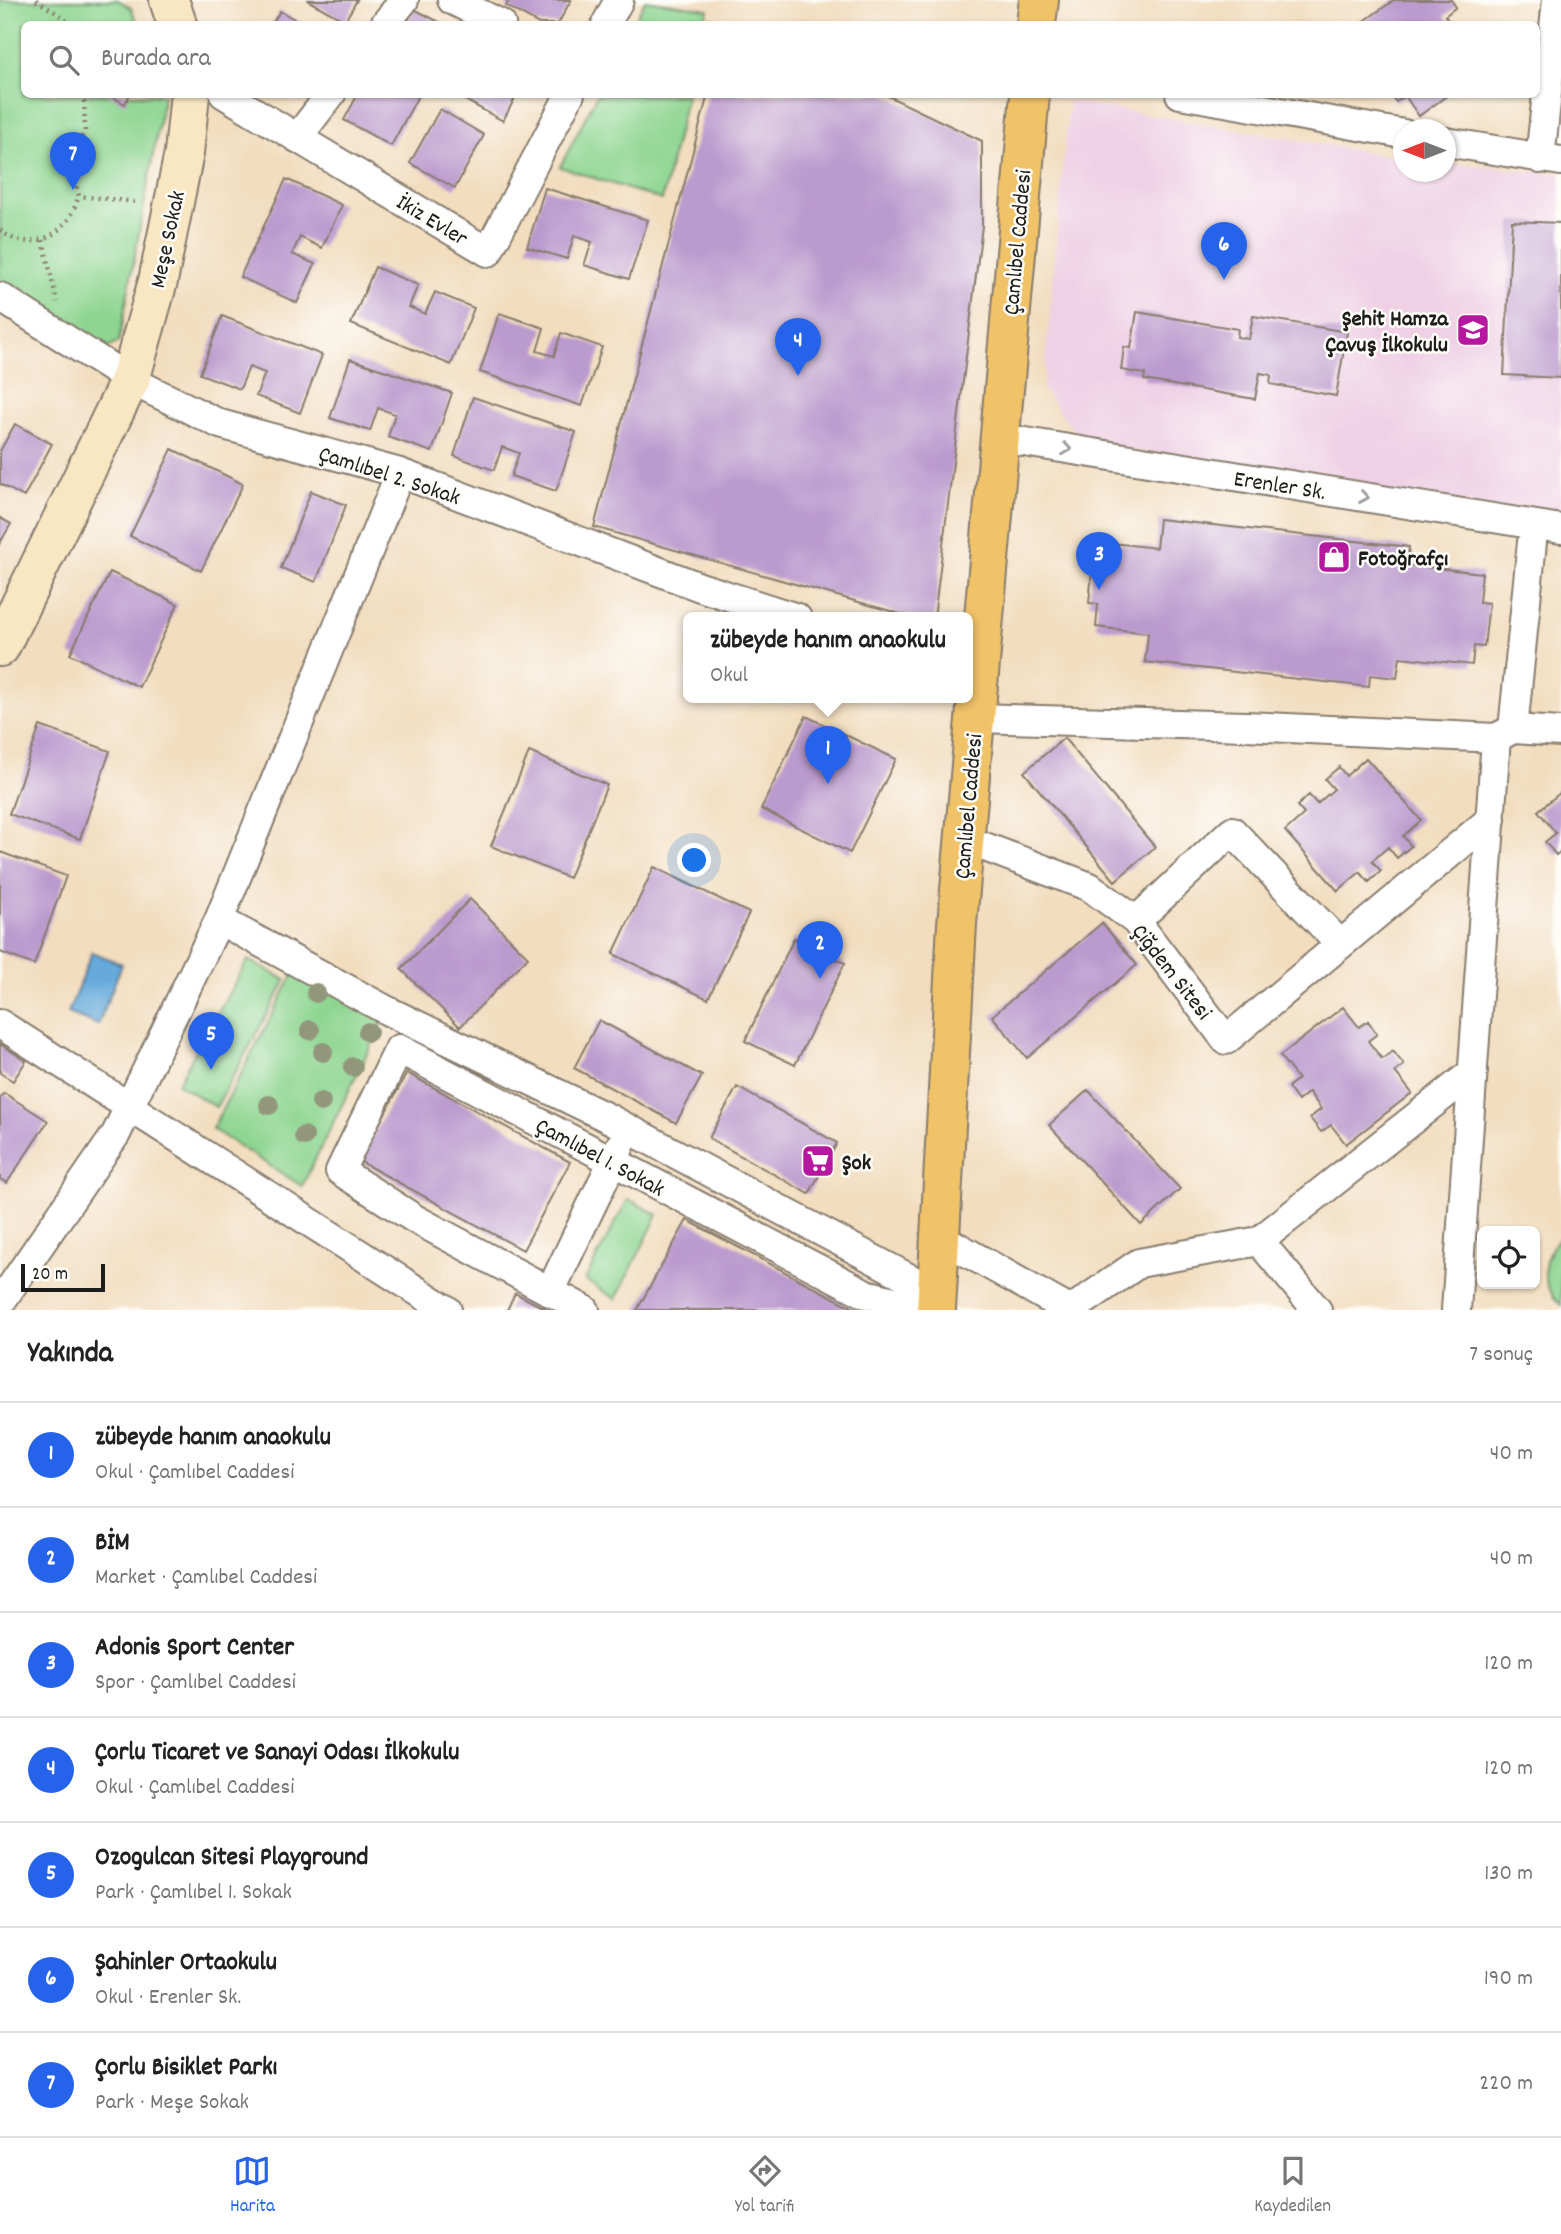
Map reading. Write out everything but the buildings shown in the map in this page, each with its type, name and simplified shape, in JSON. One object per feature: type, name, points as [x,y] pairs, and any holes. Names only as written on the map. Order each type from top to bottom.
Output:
[{"type":"main road","points":[[1036,21],[1039,0]]},
{"type":"main road","name":"Çamlıbel Caddesi","points":[[935,1304],[964,839],[975,718],[974,674],[1000,438],[1030,98]]},
{"type":"street","points":[[169,0],[176,21]]},
{"type":"street","points":[[387,21],[404,0]]},
{"type":"street","points":[[452,0],[495,21]]},
{"type":"street","points":[[608,21],[619,0]]},
{"type":"street","points":[[1456,144],[1551,160],[1557,0]]},
{"type":"street","name":"Meşe Sokak","points":[[0,647],[130,380],[159,281],[184,153],[190,98]]},
{"type":"street","name":"İkiz Evler","points":[[231,98],[488,253],[568,98]]},
{"type":"street","points":[[297,138],[328,98]]},
{"type":"street","points":[[1202,98],[1393,132]]},
{"type":"street","name":"Çamlıbel 2. Sokak","points":[[0,297],[130,380],[220,424],[401,473],[700,587],[778,612]]},
{"type":"street","name":"Erenler Sk.","points":[[1000,438],[1561,529]]},
{"type":"street","points":[[0,1303],[116,1134],[130,1106],[219,919],[401,473]]},
{"type":"street","points":[[1456,1310],[1490,819],[1532,542]]},
{"type":"street","points":[[975,718],[1504,733],[1561,732]]},
{"type":"street","points":[[1136,920],[1232,831],[1340,944],[1490,819]]},
{"type":"street","name":"Çiğdem Sitesi","points":[[964,839],[1090,887],[1136,920],[1226,1040],[1340,944]]},
{"type":"street","points":[[219,919],[388,1011],[628,1129],[935,1304]]},
{"type":"street","points":[[0,1024],[446,1310]]},
{"type":"street","name":"Çamlıbel 1. Sokak","points":[[550,1292],[415,1219],[340,1171],[399,1049],[866,1294],[935,1304]]},
{"type":"street","points":[[940,1237],[1070,1310],[1139,1263],[1259,1241],[1474,1072]]},
{"type":"street","points":[[585,1310],[550,1292],[628,1129]]},
{"type":"street","points":[[1259,1241],[1301,1305]]},
{"type":"path","points":[[36,0],[66,21]]},
{"type":"path","points":[[0,230],[19,242],[43,240],[68,221],[79,195],[69,161],[85,131],[84,98]]},
{"type":"path","points":[[79,195],[138,202]]},
{"type":"path","points":[[43,240],[58,306]]},
{"type":"shaded area","points":[[1069,101],[1393,156],[1393,182],[1456,182],[1456,164],[1561,174],[1561,519],[1082,442],[1043,389]]},
{"type":"green space","points":[[0,0],[118,0],[131,8],[137,21],[21,21],[21,98],[163,98],[119,342],[101,351],[0,286]]},
{"type":"green space","points":[[645,0],[708,9],[705,21],[634,21]]},
{"type":"green space","points":[[595,98],[686,98],[662,200],[560,167]]},
{"type":"green space","points":[[248,960],[286,980],[216,1107],[177,1084]]},
{"type":"green space","points":[[294,973],[388,1011],[302,1186],[212,1129]]},
{"type":"green space","points":[[628,1199],[658,1215],[616,1299],[585,1280]]},
{"type":"green space","points":[[1561,1237],[1561,1305],[1549,1288],[1545,1271],[1549,1254]]},
{"type":"water","points":[[92,952],[122,964],[98,1025],[68,1013]]},
{"type":"place","name":"Çorlu Bisiklet Parkı","points":[[73,190]]},
{"type":"place","name":"Şahinler Ortaokulu","points":[[1224,280]]},
{"type":"place","name":"Şehit Hamza Çavuş İlkokulu","points":[[1473,330]]},
{"type":"place","name":"Çorlu Ticaret ve Sanayi Odası İlkokulu","points":[[798,376]]},
{"type":"place","name":"Fotoğrafçı","points":[[1334,557]]},
{"type":"place","name":"Adonis Sport Center","points":[[1099,590]]},
{"type":"place","name":"zübeyde hanım anaokulu","points":[[828,784]]},
{"type":"place","name":"BİM","points":[[820,979]]},
{"type":"place","name":"Ozogulcan Sitesi Playground","points":[[211,1070]]},
{"type":"place","name":"Şok","points":[[818,1161]]}]
